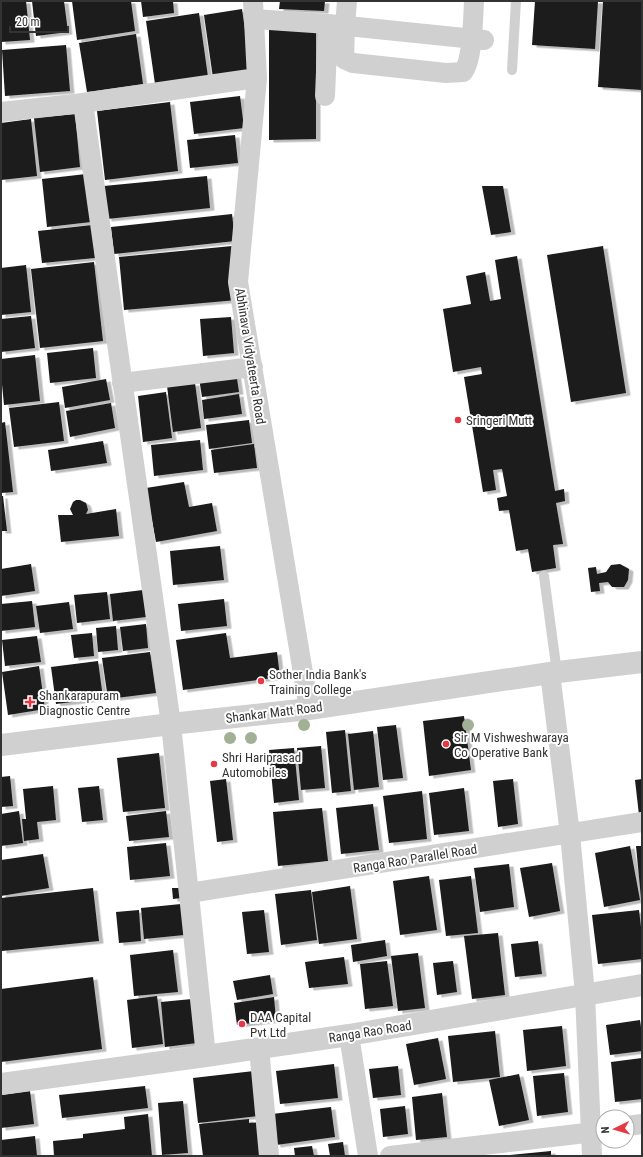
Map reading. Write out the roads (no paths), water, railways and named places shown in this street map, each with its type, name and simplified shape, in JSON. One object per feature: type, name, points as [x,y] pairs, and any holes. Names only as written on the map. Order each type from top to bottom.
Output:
[{"type":"street","points":[[325,96],[337,25],[347,1]]},
{"type":"street","points":[[337,25],[344,59],[353,63],[446,73],[463,72],[467,67],[478,40],[474,1]]},
{"type":"street","points":[[253,10],[337,25],[478,40]]},
{"type":"street","name":"Abhinava Vidyateerta Road","points":[[253,10],[257,78],[238,282],[309,709]]},
{"type":"street","points":[[1,112],[83,104],[257,78]]},
{"type":"street","points":[[83,104],[171,724],[206,1056]]},
{"type":"street","points":[[122,383],[253,367]]},
{"type":"street","name":"Shankar Matt Road","points":[[1,745],[309,709],[554,673],[642,662]]},
{"type":"street","points":[[554,673],[595,1109]]},
{"type":"street","name":"Ranga Rao Parallel Road","points":[[189,893],[642,822]]},
{"type":"street","name":"Ranga Rao Road","points":[[1,1084],[349,1035],[642,985]]},
{"type":"street","points":[[349,1035],[368,1156]]},
{"type":"street","points":[[259,1048],[269,1156]]},
{"type":"street","points":[[390,1156],[595,1132]]},
{"type":"street","points":[[592,1156],[595,1142]]},
{"type":"lane","points":[[512,70],[516,1]]},
{"type":"lane","points":[[544,576],[554,673]]},
{"type":"place","name":"Sringeri Mutt","points":[[458,420]]},
{"type":"place","name":"Sother India Bank's Training College","points":[[261,681]]},
{"type":"place","name":"Shankarapuram Diagnostic Centre","points":[[30,702]]},
{"type":"place","name":"Sir M Vishweshwaraya Co Operative Bank","points":[[446,744]]},
{"type":"place","name":"Shri Hariprasad Automobiles","points":[[214,764]]},
{"type":"place","name":"DAA Capital Pvt Ltd","points":[[242,1024]]}]
